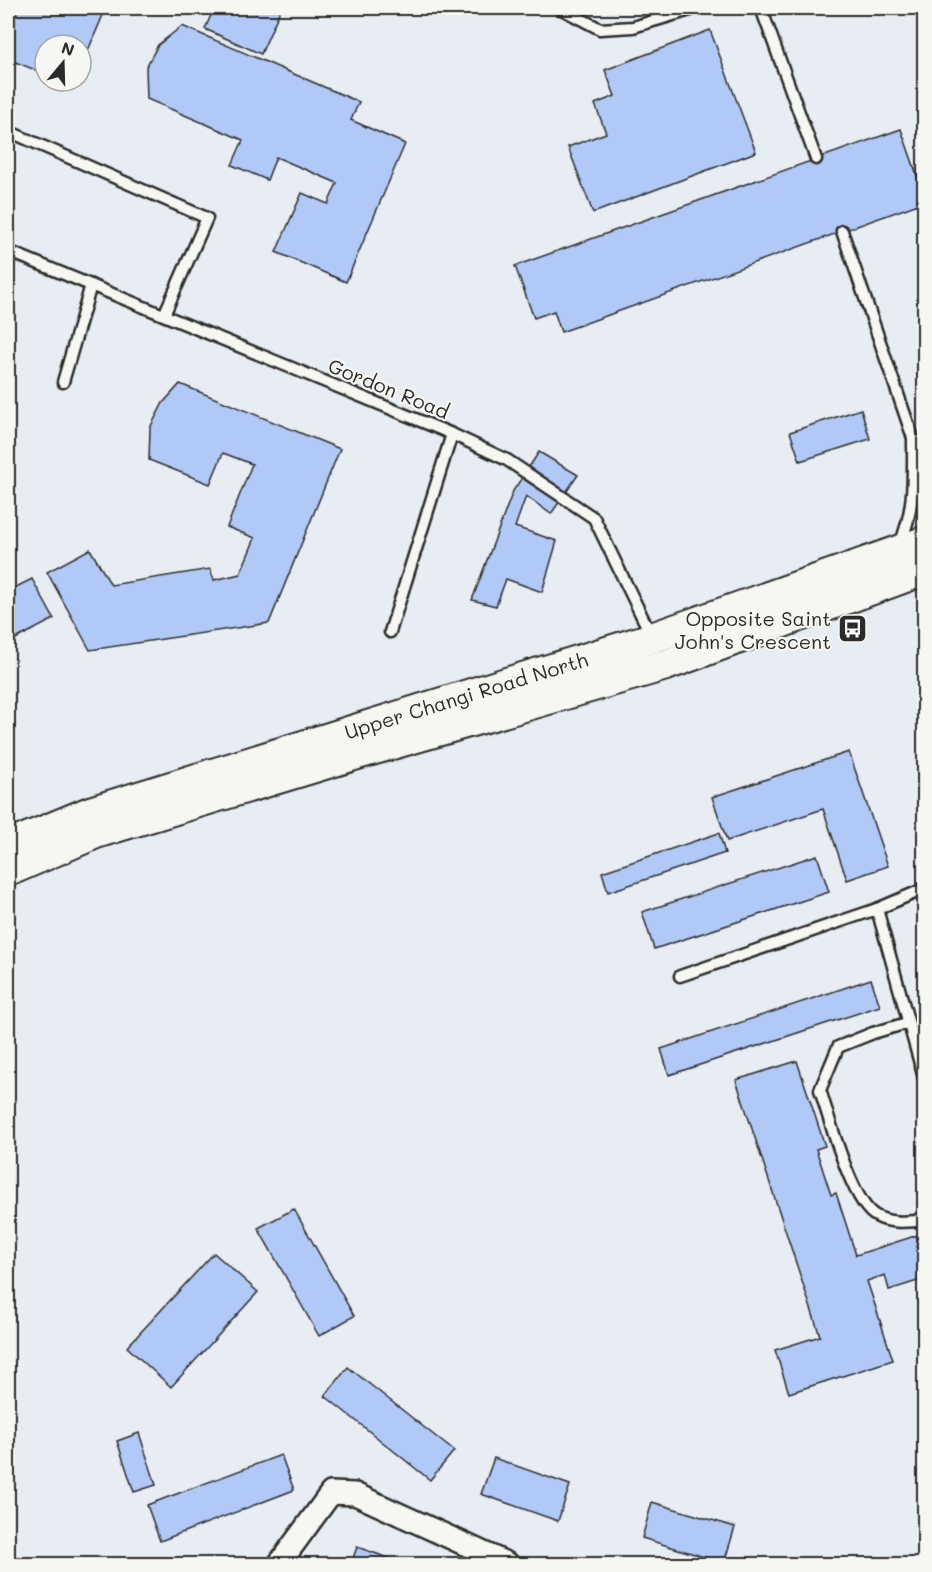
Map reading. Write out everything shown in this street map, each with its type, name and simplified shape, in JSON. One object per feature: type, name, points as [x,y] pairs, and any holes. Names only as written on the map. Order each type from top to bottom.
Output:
[{"type":"street","name":"Upper Changi Road North","points":[[8,871],[96,833],[361,753],[659,652],[917,555]]},
{"type":"street","name":"Upper Changi Road North","points":[[8,846],[90,812],[659,652]]},
{"type":"street","points":[[279,1564],[331,1493],[355,1494],[508,1564]]},
{"type":"lane","points":[[560,8],[600,29],[633,27],[697,8]]},
{"type":"lane","points":[[761,8],[816,159]]},
{"type":"lane","points":[[8,130],[207,218],[164,315]]},
{"type":"lane","points":[[843,231],[913,438],[924,453]]},
{"type":"lane","name":"Gordon Road","points":[[8,251],[452,434],[507,460],[594,518],[659,652]]},
{"type":"lane","points":[[63,382],[91,285]]},
{"type":"lane","points":[[390,632],[452,434]]},
{"type":"lane","points":[[913,438],[911,512],[917,555]]},
{"type":"lane","points":[[680,976],[877,909],[924,889]]},
{"type":"lane","points":[[877,909],[924,1078]]},
{"type":"lane","points":[[908,1023],[873,1033],[838,1047],[820,1090],[852,1184],[863,1203],[875,1216],[900,1222],[917,1221],[924,1214]]},
{"type":"building","points":[[18,8],[106,8],[93,39],[93,33],[33,33],[33,69],[8,59],[8,34]]},
{"type":"building","points":[[214,8],[281,8],[261,54],[205,29]]},
{"type":"building","points":[[591,8],[646,8],[639,11]]},
{"type":"building","points":[[182,26],[359,102],[351,120],[405,144],[346,282],[276,252],[302,193],[328,204],[337,183],[276,157],[267,180],[232,165],[243,140],[147,99],[146,67],[158,45]]},
{"type":"building","points":[[710,30],[756,152],[593,213],[568,147],[606,133],[595,104],[615,96],[605,70]]},
{"type":"building","points":[[901,129],[924,195],[924,202],[561,332],[554,311],[534,318],[515,266]]},
{"type":"building","points":[[180,384],[340,449],[269,623],[90,650],[47,572],[90,549],[111,585],[210,569],[214,580],[240,574],[255,538],[227,527],[252,464],[223,453],[210,484],[149,460],[150,428],[163,403]]},
{"type":"building","points":[[861,409],[870,439],[800,461],[790,432]]},
{"type":"building","points":[[539,452],[578,475],[551,514],[526,496],[515,527],[557,541],[542,592],[506,579],[496,606],[472,600],[513,491]]},
{"type":"building","points":[[32,579],[54,619],[8,643],[8,591]]},
{"type":"building","points":[[849,752],[888,866],[847,880],[823,809],[727,841],[712,797]]},
{"type":"building","points":[[719,833],[725,853],[608,892],[602,872]]},
{"type":"building","points":[[817,855],[829,892],[654,949],[642,912]]},
{"type":"building","points":[[871,979],[880,1006],[669,1075],[661,1049]]},
{"type":"building","points":[[797,1061],[825,1146],[816,1149],[831,1195],[836,1193],[856,1255],[924,1233],[924,1279],[889,1290],[885,1275],[867,1281],[893,1360],[789,1393],[775,1350],[820,1336],[736,1080]]},
{"type":"building","points":[[294,1209],[354,1316],[319,1336],[258,1228]]},
{"type":"building","points":[[214,1253],[258,1292],[171,1387],[127,1347]]},
{"type":"building","points":[[348,1367],[454,1451],[430,1480],[325,1396]]},
{"type":"building","points":[[139,1433],[156,1485],[134,1492],[117,1441]]},
{"type":"building","points":[[281,1455],[294,1490],[160,1541],[147,1505]]},
{"type":"building","points":[[494,1458],[570,1485],[558,1521],[481,1494]]},
{"type":"building","points":[[652,1502],[735,1527],[724,1563],[642,1538]]},
{"type":"building","points":[[357,1547],[406,1564],[351,1564]]},
{"type":"building","points":[[155,1558],[156,1564],[90,1564]]},
{"type":"place","name":"Opposite Saint John's Crescent","points":[[852,629]]}]
